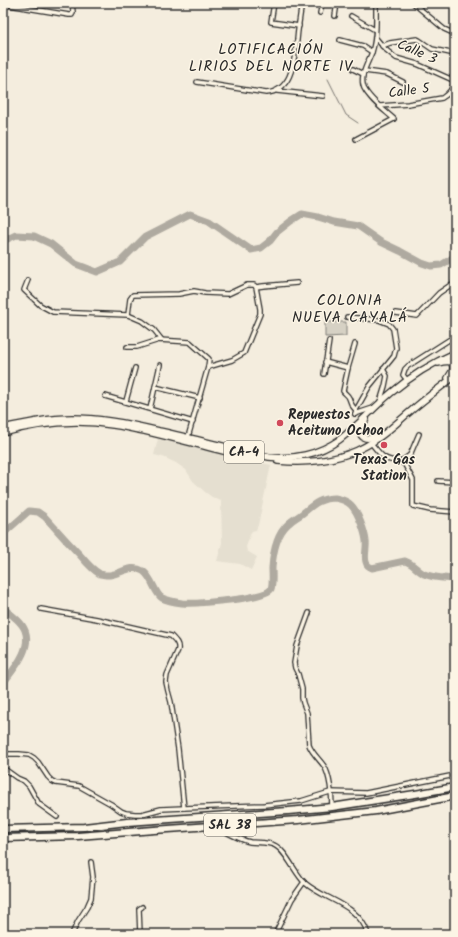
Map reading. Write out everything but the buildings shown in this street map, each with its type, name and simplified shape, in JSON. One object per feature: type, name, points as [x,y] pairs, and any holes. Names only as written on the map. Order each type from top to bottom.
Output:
[{"type":"highway","name":"SAL 38","points":[[3,829],[84,827],[127,822],[332,807],[455,787]]},
{"type":"highway","name":"SAL 38","points":[[3,838],[78,836],[298,820],[405,806],[455,796]]},
{"type":"main road","name":"CA-4","points":[[3,428],[53,419],[89,418],[112,420],[269,457],[289,458],[314,453],[333,444],[407,380],[428,366],[455,353]]},
{"type":"main road","points":[[428,366],[446,361],[451,363],[453,366],[452,373],[437,390]]},
{"type":"main road","name":"CA-4","points":[[3,433],[30,427],[68,422],[91,423],[112,425],[157,434],[264,460],[304,463],[321,461],[357,450],[371,443],[388,431],[455,376]]},
{"type":"main road","points":[[372,410],[361,428],[360,431],[362,436],[370,438],[388,431]]},
{"type":"street","points":[[3,4],[72,15],[74,12],[72,3]]},
{"type":"street","points":[[274,3],[271,22],[298,26]]},
{"type":"street","points":[[277,91],[287,81],[292,71],[302,3]]},
{"type":"street","points":[[320,13],[322,3]]},
{"type":"street","points":[[335,16],[337,3]]},
{"type":"street","points":[[356,139],[394,119],[372,98],[364,87],[363,83],[364,72],[372,52],[375,37],[376,3]]},
{"type":"street","points":[[413,3],[444,29],[455,34]]},
{"type":"street","points":[[351,16],[376,30]]},
{"type":"street","name":"Calle 3","points":[[375,37],[392,56],[417,64],[455,80]]},
{"type":"street","points":[[340,40],[362,46],[372,52]]},
{"type":"street","points":[[382,46],[390,43],[419,40],[432,49],[455,54]]},
{"type":"street","points":[[353,69],[364,72],[387,74],[403,82]]},
{"type":"street","name":"Calle 5","points":[[380,106],[408,104],[439,98],[447,95],[455,80]]},
{"type":"street","points":[[197,82],[266,93],[277,91],[323,96]]},
{"type":"street","points":[[28,280],[24,290],[40,305],[53,312],[128,315],[142,321],[154,330],[162,340]]},
{"type":"street","points":[[396,313],[417,316],[439,293],[455,282]]},
{"type":"street","points":[[256,288],[297,283]]},
{"type":"street","points":[[128,315],[130,299],[134,295],[179,294],[194,292],[205,294],[228,294],[247,285],[254,285],[256,288],[260,314],[244,353],[232,360],[208,367]]},
{"type":"street","points":[[347,317],[385,321],[392,326],[396,352],[369,387],[356,410]]},
{"type":"street","points":[[407,380],[404,375],[405,369],[408,366],[455,336]]},
{"type":"street","points":[[127,347],[137,347],[160,340],[190,342],[209,359],[200,398],[188,437]]},
{"type":"street","points":[[324,374],[329,341]]},
{"type":"street","points":[[355,344],[343,391],[349,397],[351,405],[356,410],[355,414],[372,410]]},
{"type":"street","points":[[325,362],[348,368]]},
{"type":"street","points":[[150,409],[160,365]]},
{"type":"street","points":[[126,401],[135,368]]},
{"type":"street","points":[[380,403],[387,376],[384,369]]},
{"type":"street","points":[[385,386],[388,390],[394,390]]},
{"type":"street","points":[[155,387],[200,398]]},
{"type":"street","points":[[105,396],[193,422]]},
{"type":"street","points":[[371,443],[382,457],[388,460],[402,461],[410,455],[419,434]]},
{"type":"street","points":[[402,461],[413,480],[414,507],[455,512]]},
{"type":"street","points":[[438,481],[455,482]]},
{"type":"street","points":[[41,609],[97,619],[171,636],[179,646],[167,675],[166,682],[171,702],[178,749],[184,808]]},
{"type":"street","points":[[309,613],[297,646],[295,668],[302,689],[302,698],[307,714],[309,745],[328,774],[332,807]]},
{"type":"street","points":[[3,754],[29,755],[38,762],[52,781],[56,783],[79,786],[126,814],[142,814],[161,809],[264,805],[301,800],[330,792],[366,793],[455,775]]},
{"type":"street","points":[[3,768],[24,781],[29,786],[39,804],[57,817]]},
{"type":"street","points":[[223,825],[224,831],[248,842],[276,846],[283,853],[304,882],[314,890],[345,906],[359,917],[368,934]]},
{"type":"street","points":[[72,934],[91,898],[93,877],[91,862]]},
{"type":"street","points":[[275,934],[292,899],[304,882]]},
{"type":"street","points":[[140,934],[139,909],[142,907]]},
{"type":"shaded area","points":[[325,322],[346,322],[346,336],[325,337]]},
{"type":"shaded area","points":[[158,439],[271,465],[258,525],[256,530],[252,531],[246,547],[247,551],[257,557],[251,570],[240,564],[217,561],[222,543],[221,501],[205,492],[193,481],[186,470],[176,463],[154,455]]},
{"type":"shaded area","points":[[455,789],[455,794],[398,805],[312,816],[91,834],[3,836],[3,831],[122,825],[270,814]]},
{"type":"waterway","points":[[328,79],[346,115],[358,123]]},
{"type":"waterway","points":[[3,241],[16,235],[34,236],[51,244],[76,264],[97,272],[120,262],[145,237],[190,214],[209,221],[251,250],[261,248],[270,241],[277,232],[302,214],[358,226],[381,242],[431,266],[441,265],[455,255]]},
{"type":"waterway","points":[[3,534],[29,511],[38,512],[45,517],[89,565],[100,574],[111,575],[134,568],[143,571],[149,577],[159,596],[164,599],[182,603],[215,602],[257,596],[266,593],[271,589],[274,550],[284,528],[317,502],[335,498],[344,500],[354,508],[359,517],[366,544],[365,560],[369,567],[372,568],[405,561],[428,575],[439,578],[455,579]]},
{"type":"waterway","points":[[3,608],[22,625],[26,632],[27,640],[22,656],[3,683]]},
{"type":"place","name":"Repuestos Aceituno Ochoa","points":[[280,423]]},
{"type":"place","name":"Texas Gas Station","points":[[384,445]]},
{"type":"district","name":"LOTIFICACIÓN LIRIOS DEL NORTE IV","points":[[271,58]]},
{"type":"district","name":"COLONIA NUEVA CAYALÁ","points":[[350,310]]}]
